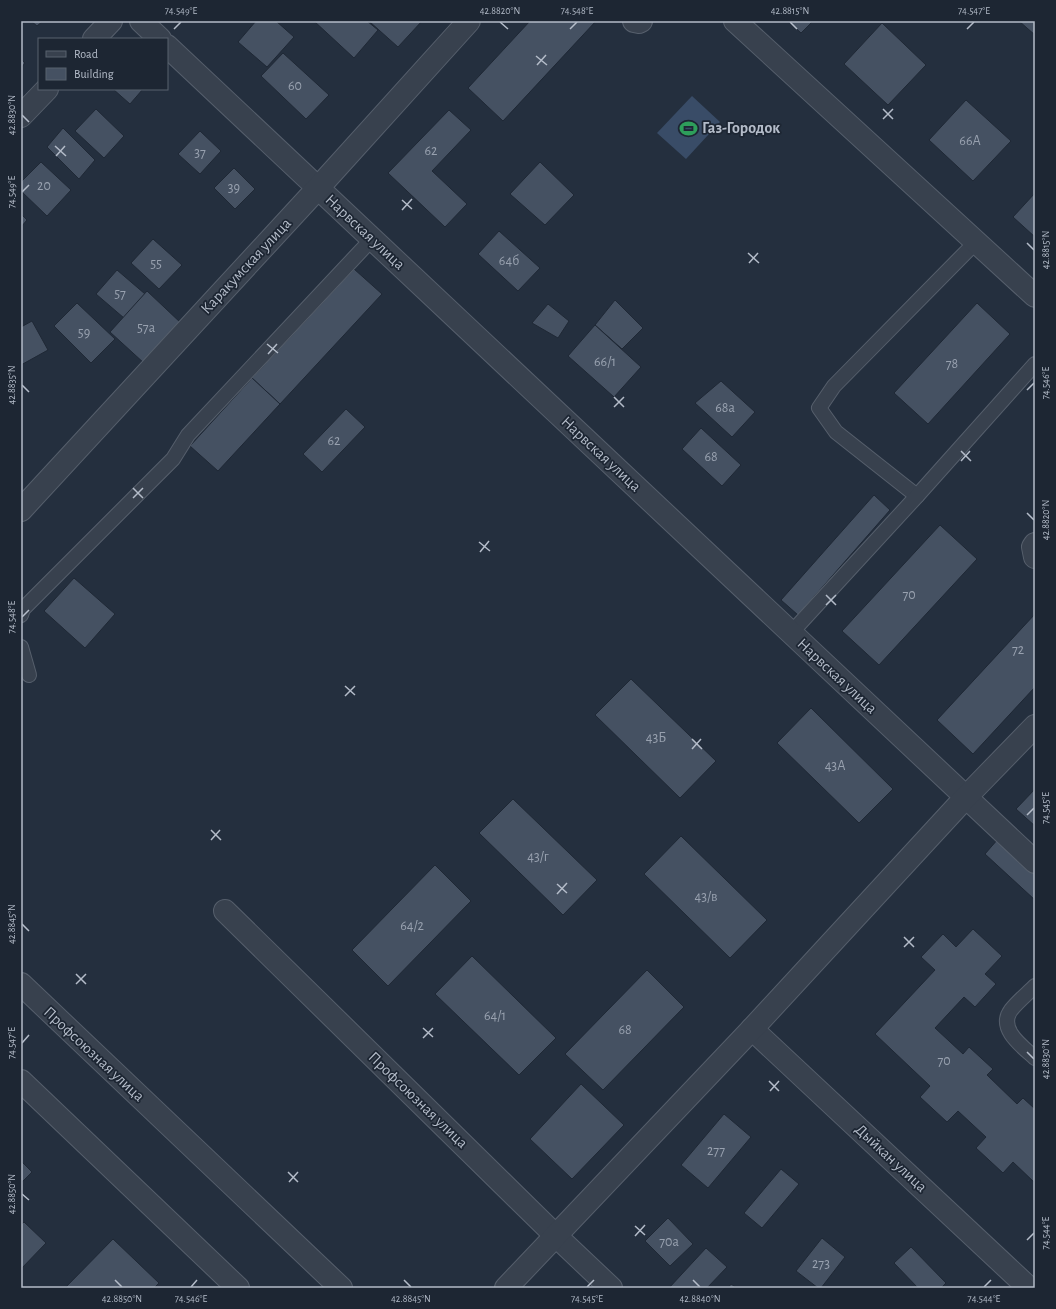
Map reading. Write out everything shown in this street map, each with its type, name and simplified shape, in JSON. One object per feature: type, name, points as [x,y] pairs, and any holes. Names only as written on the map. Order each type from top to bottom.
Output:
[{"type":"street","points":[[95,38],[111,21]]},
{"type":"street","points":[[141,21],[159,38]]},
{"type":"street","name":"Каракумская улица","points":[[21,510],[318,188],[469,21]]},
{"type":"street","points":[[634,21],[640,21]]},
{"type":"street","points":[[735,21],[1035,296]]},
{"type":"street","name":"Нарвская улица","points":[[168,47],[1035,862]]},
{"type":"street","points":[[21,116],[46,90]]},
{"type":"street","points":[[1035,544],[1033,547],[1035,557]]},
{"type":"street","points":[[506,1288],[752,1029],[966,797],[1035,726]]},
{"type":"street","name":"Профсоюзная улица","points":[[225,911],[555,1235],[611,1288]]},
{"type":"street","name":"Профсоюзная улица","points":[[21,984],[341,1288]]},
{"type":"street","name":"Дыйкан улица","points":[[752,1029],[1029,1288]]},
{"type":"street","points":[[21,1081],[238,1288]]},
{"type":"lane","points":[[21,615],[23,609],[174,459],[188,435],[372,239]]},
{"type":"lane","points":[[917,496],[836,432],[820,408],[834,386],[976,242]]},
{"type":"lane","points":[[791,633],[917,496],[1035,364]]},
{"type":"lane","points":[[21,647],[29,675]]},
{"type":"lane","points":[[1035,986],[1010,1012],[1007,1024],[1015,1040],[1035,1058]]},
{"type":"water","name":"Газ-Городок","points":[[692,96],[720,122],[686,159],[657,133]]},
{"type":"building","points":[[31,21],[43,21],[37,26]]},
{"type":"building","points":[[256,21],[276,21],[294,37],[267,67],[238,42]]},
{"type":"building","points":[[314,21],[367,21],[378,30],[354,58]]},
{"type":"building","points":[[422,21],[398,47],[370,22]]},
{"type":"building","points":[[530,21],[596,21],[503,121],[468,88]]},
{"type":"building","points":[[788,21],[813,21],[801,33]]},
{"type":"building","points":[[1019,21],[1035,21],[1035,35]]},
{"type":"building","points":[[882,23],[926,65],[888,105],[844,64]]},
{"type":"building","points":[[283,53],[329,95],[306,119],[261,76]]},
{"type":"building","points":[[21,59],[25,63],[21,68]]},
{"type":"building","points":[[114,90],[142,90],[130,104]]},
{"type":"building","points":[[966,100],[1011,141],[973,181],[929,140]]},
{"type":"building","points":[[96,109],[124,136],[104,158],[75,131]]},
{"type":"building","points":[[449,110],[471,130],[432,171],[467,204],[445,227],[388,173]]},
{"type":"building","points":[[63,128],[95,160],[79,179],[47,147]]},
{"type":"building","points":[[200,131],[221,151],[200,174],[178,154]]},
{"type":"building","points":[[41,162],[71,190],[47,216],[21,191],[21,182]]},
{"type":"building","points":[[540,162],[574,195],[545,225],[510,194]]},
{"type":"building","points":[[234,168],[255,189],[235,209],[214,188]]},
{"type":"building","points":[[1035,193],[1035,237],[1013,217]]},
{"type":"building","points":[[21,214],[27,220],[21,227]]},
{"type":"building","points":[[499,231],[540,268],[518,291],[478,254]]},
{"type":"building","points":[[153,239],[182,265],[159,289],[131,263]]},
{"type":"building","points":[[354,269],[382,294],[280,404],[252,378]]},
{"type":"building","points":[[117,270],[145,294],[124,318],[96,294]]},
{"type":"building","points":[[147,291],[182,324],[145,364],[110,332]]},
{"type":"building","points":[[615,300],[643,328],[622,349],[595,325]]},
{"type":"building","points":[[77,303],[115,339],[91,363],[54,326]]},
{"type":"building","points":[[977,303],[1010,334],[928,424],[894,393]]},
{"type":"building","points":[[548,304],[569,321],[558,338],[532,323]]},
{"type":"building","points":[[32,321],[48,350],[21,365],[21,327]]},
{"type":"building","points":[[595,325],[641,367],[614,397],[568,356]]},
{"type":"building","points":[[252,378],[280,404],[218,471],[190,446]]},
{"type":"building","points":[[721,381],[755,412],[732,437],[695,403]]},
{"type":"building","points":[[346,409],[365,427],[322,472],[303,454]]},
{"type":"building","points":[[701,428],[741,465],[722,486],[682,449]]},
{"type":"building","points":[[874,495],[890,510],[798,615],[781,600]]},
{"type":"building","points":[[940,525],[977,559],[879,665],[842,631]]},
{"type":"building","points":[[74,578],[115,614],[85,648],[44,611]]},
{"type":"building","points":[[1035,614],[1035,687],[973,754],[937,720]]},
{"type":"building","points":[[631,679],[716,761],[680,798],[595,715]]},
{"type":"building","points":[[811,708],[893,789],[859,823],[777,743]]},
{"type":"building","points":[[1035,789],[1035,826],[1016,809]]},
{"type":"building","points":[[513,799],[597,880],[563,915],[479,833]]},
{"type":"building","points":[[681,836],[767,920],[730,958],[644,874]]},
{"type":"building","points":[[998,839],[1035,872],[1035,900],[985,854]]},
{"type":"building","points":[[435,865],[471,901],[388,986],[352,950]]},
{"type":"building","points":[[973,929],[1002,956],[985,974],[996,984],[975,1007],[964,997],[935,1028],[963,1054],[969,1047],[993,1069],[987,1075],[1017,1104],[1023,1098],[1035,1109],[1035,1183],[1013,1162],[1003,1173],[976,1148],[986,1137],[958,1111],[947,1122],[920,1097],[930,1086],[875,1034],[935,970],[921,957],[943,934],[956,947]]},
{"type":"building","points":[[472,956],[556,1038],[519,1075],[435,994]]},
{"type":"building","points":[[647,970],[684,1007],[603,1090],[565,1054]]},
{"type":"building","points":[[581,1084],[624,1125],[572,1179],[530,1139]]},
{"type":"building","points":[[724,1114],[751,1137],[708,1188],[681,1165]]},
{"type":"building","points":[[21,1161],[32,1172],[21,1183]]},
{"type":"building","points":[[781,1169],[799,1184],[762,1228],[744,1213]]},
{"type":"building","points":[[668,1218],[693,1244],[670,1266],[645,1241]]},
{"type":"building","points":[[24,1222],[46,1243],[21,1269],[21,1225]]},
{"type":"building","points":[[822,1238],[845,1257],[821,1288],[818,1288],[796,1271]]},
{"type":"building","points":[[113,1239],[159,1283],[154,1288],[65,1288]]},
{"type":"building","points":[[911,1247],[946,1283],[941,1288],[918,1288],[894,1263]]},
{"type":"building","points":[[706,1248],[727,1267],[707,1288],[669,1288]]},
{"type":"building","points":[[731,1284],[737,1288],[728,1288]]},
{"type":"place","name":"Газ-Городок","points":[[689,128]]}]
